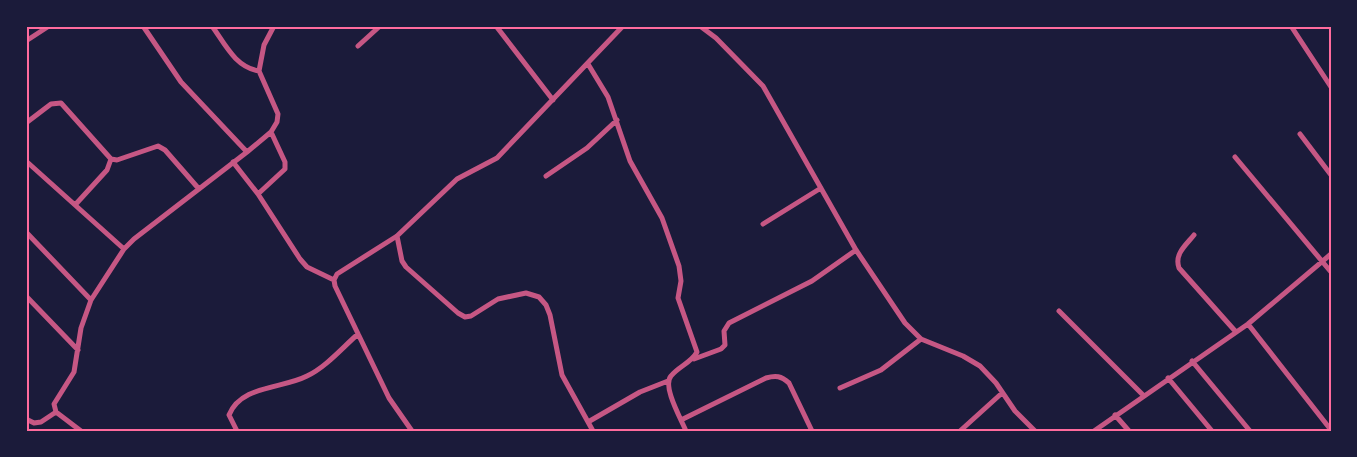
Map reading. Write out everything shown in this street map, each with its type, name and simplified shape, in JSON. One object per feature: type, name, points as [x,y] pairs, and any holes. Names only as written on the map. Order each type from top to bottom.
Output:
[{"type":"street","points":[[26,41],[49,26]]},
{"type":"street","points":[[143,26],[182,82],[247,152]]},
{"type":"street","points":[[212,26],[240,65],[247,69],[259,71]]},
{"type":"street","points":[[81,431],[56,412],[54,404],[74,372],[81,328],[91,300],[124,249],[134,239],[271,132],[277,122],[278,114],[259,71],[264,45],[274,26]]},
{"type":"street","points":[[358,46],[380,26]]},
{"type":"street","points":[[496,26],[553,100]]},
{"type":"street","points":[[334,280],[342,268],[397,236],[457,179],[497,158],[623,26]]},
{"type":"street","points":[[700,26],[716,38],[763,86],[856,250],[905,323],[921,339],[972,360],[996,383],[1015,412],[1035,431]]},
{"type":"street","points":[[1291,26],[1331,86]]},
{"type":"street","points":[[588,64],[608,96],[630,161],[658,209],[679,266],[681,281],[678,298],[696,346],[697,352],[694,359]]},
{"type":"street","points":[[26,123],[51,104],[61,103],[111,159],[117,160],[158,146],[165,150],[199,188]]},
{"type":"street","points":[[546,176],[587,148],[617,120]]},
{"type":"street","points":[[258,194],[285,169],[285,162],[271,132]]},
{"type":"street","points":[[1300,134],[1331,175]]},
{"type":"street","points":[[1235,157],[1331,272]]},
{"type":"street","points":[[75,206],[107,170],[111,159]]},
{"type":"street","points":[[26,162],[124,249]]},
{"type":"street","points":[[233,162],[258,194],[303,263],[316,273],[334,280],[390,398],[412,431]]},
{"type":"street","points":[[763,224],[821,188]]},
{"type":"street","points":[[26,232],[91,300]]},
{"type":"street","points":[[1194,235],[1178,254],[1176,260],[1179,268],[1236,332]]},
{"type":"street","points":[[397,236],[402,261],[406,267],[465,317],[471,316],[498,299],[526,293],[539,297],[546,305],[550,315],[562,375],[593,431]]},
{"type":"street","points":[[686,431],[668,387],[668,381],[671,376],[694,359],[721,349],[725,345],[724,331],[730,323],[812,281],[856,250]]},
{"type":"street","points":[[1094,431],[1143,395],[1248,324],[1331,254]]},
{"type":"street","points":[[26,296],[78,350]]},
{"type":"street","points":[[1059,311],[1143,395]]},
{"type":"street","points":[[1248,324],[1331,430]]},
{"type":"street","points":[[237,431],[229,415],[244,397],[306,377],[317,370],[358,334]]},
{"type":"street","points":[[840,388],[881,370],[921,339]]},
{"type":"street","points":[[1192,362],[1250,431]]},
{"type":"street","points":[[681,420],[766,378],[775,376],[783,378],[789,383],[812,431]]},
{"type":"street","points":[[1168,378],[1212,431]]},
{"type":"street","points":[[588,422],[640,392],[668,381]]},
{"type":"street","points":[[960,431],[1002,393]]},
{"type":"street","points":[[26,418],[34,423],[41,422],[56,412]]},
{"type":"street","points":[[1116,415],[1129,431]]}]
